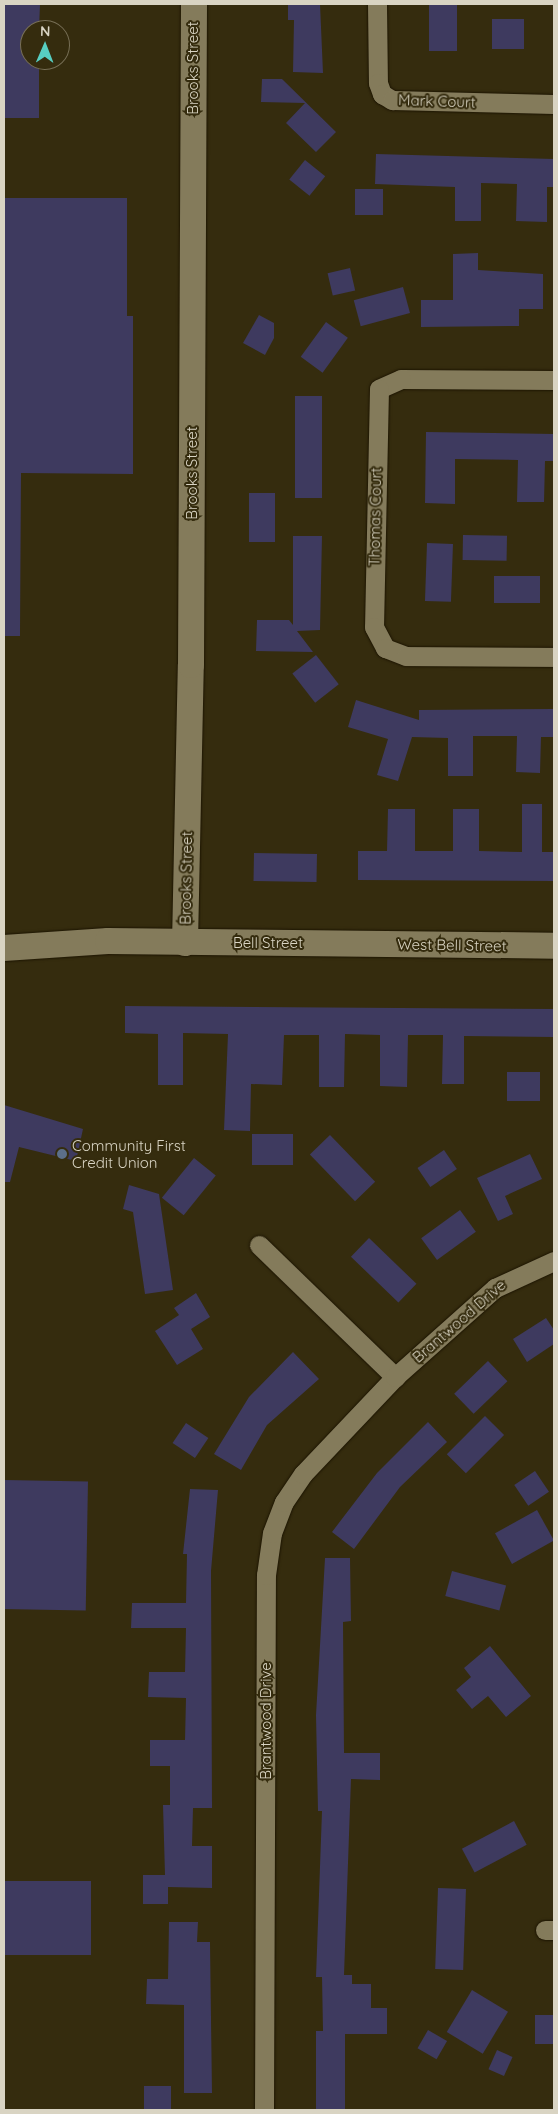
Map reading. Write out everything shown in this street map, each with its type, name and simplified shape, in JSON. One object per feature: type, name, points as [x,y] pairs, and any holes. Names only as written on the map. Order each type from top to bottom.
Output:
[{"type":"street","name":"Brooks Street","points":[[185,943],[192,665],[194,4]]},
{"type":"street","name":"Mark Court","points":[[376,4],[378,83],[382,94],[392,100],[554,104]]},
{"type":"street","name":"Thomas Court","points":[[554,380],[401,378],[379,389],[374,627],[385,648],[406,656],[554,657]]},
{"type":"street","points":[[4,948],[108,941],[185,943]]},
{"type":"street","name":"Bell Street","points":[[185,943],[350,944]]},
{"type":"street","name":"West Bell Street","points":[[350,944],[554,946]]},
{"type":"street","points":[[259,1245],[395,1377]]},
{"type":"street","name":"Brantwood Drive","points":[[264,2110],[268,1549],[293,1487],[395,1377],[494,1288],[554,1261]]},
{"type":"building","points":[[4,4],[40,4],[39,20],[20,20],[20,70],[39,70],[39,118],[4,118]]},
{"type":"building","points":[[288,4],[320,4],[323,73],[293,72],[294,20],[288,20]]},
{"type":"building","points":[[429,4],[457,4],[457,51],[429,51]]},
{"type":"building","points":[[492,19],[524,19],[524,49],[492,49]]},
{"type":"building","points":[[262,79],[282,79],[336,132],[316,152],[286,123],[305,103],[261,102]]},
{"type":"building","points":[[376,154],[554,159],[554,187],[547,187],[547,222],[516,221],[517,184],[481,183],[481,221],[455,221],[455,187],[375,184]]},
{"type":"building","points":[[305,160],[325,176],[309,196],[289,179]]},
{"type":"building","points":[[355,189],[383,189],[383,215],[355,215]]},
{"type":"building","points":[[4,198],[127,198],[127,316],[133,316],[133,474],[21,473],[20,636],[4,636]]},
{"type":"building","points":[[478,253],[478,270],[543,274],[543,309],[519,309],[519,326],[421,327],[421,300],[453,300],[453,254]]},
{"type":"building","points":[[350,268],[355,290],[333,296],[328,273]]},
{"type":"building","points":[[403,287],[410,313],[361,326],[354,300]]},
{"type":"building","points":[[259,315],[274,323],[274,338],[265,355],[243,343]]},
{"type":"building","points":[[326,322],[348,338],[323,373],[301,357]]},
{"type":"building","points":[[295,396],[322,396],[322,498],[295,498]]},
{"type":"building","points":[[426,432],[554,434],[554,461],[545,461],[544,502],[517,502],[518,460],[455,459],[455,504],[425,503]]},
{"type":"building","points":[[249,493],[275,493],[275,542],[249,542]]},
{"type":"building","points":[[463,535],[507,536],[507,561],[463,560]]},
{"type":"building","points":[[293,536],[322,536],[320,630],[297,631],[313,652],[256,651],[257,620],[289,620],[293,625]]},
{"type":"building","points":[[427,543],[453,544],[451,602],[425,601]]},
{"type":"building","points":[[494,576],[540,576],[540,603],[494,603]]},
{"type":"building","points":[[316,655],[339,684],[315,703],[292,673]]},
{"type":"building","points":[[356,700],[419,720],[419,710],[554,709],[554,737],[541,737],[540,773],[516,772],[517,736],[473,736],[473,776],[448,776],[448,738],[412,737],[398,781],[377,775],[388,739],[348,727]]},
{"type":"building","points":[[522,804],[542,804],[542,852],[554,852],[554,881],[358,880],[358,851],[387,851],[388,809],[415,809],[415,851],[453,851],[453,809],[479,809],[479,851],[522,852]]},
{"type":"building","points":[[254,853],[317,854],[317,882],[254,881]]},
{"type":"building","points":[[125,1006],[554,1009],[554,1037],[464,1036],[464,1084],[442,1084],[443,1035],[408,1035],[407,1087],[380,1086],[380,1035],[345,1034],[344,1087],[319,1087],[319,1035],[284,1035],[282,1085],[251,1084],[250,1131],[224,1130],[228,1034],[183,1033],[183,1085],[158,1085],[158,1034],[125,1033]]},
{"type":"building","points":[[507,1072],[540,1072],[540,1101],[507,1101]]},
{"type":"building","name":"Community First Credit Union","points":[[4,1105],[83,1129],[76,1161],[19,1147],[10,1182],[4,1182]]},
{"type":"building","points":[[252,1134],[293,1134],[293,1165],[252,1165]]},
{"type":"building","points":[[330,1135],[375,1182],[355,1201],[310,1154]]},
{"type":"building","points":[[444,1150],[457,1169],[430,1187],[417,1168]]},
{"type":"building","points":[[530,1154],[542,1179],[505,1196],[513,1214],[498,1221],[477,1178]]},
{"type":"building","points":[[194,1158],[216,1176],[184,1215],[162,1198]]},
{"type":"building","points":[[129,1185],[159,1194],[173,1290],[145,1294],[133,1212],[123,1209]]},
{"type":"building","points":[[460,1210],[476,1232],[437,1260],[421,1238]]},
{"type":"building","points":[[369,1238],[416,1284],[398,1303],[351,1257]]},
{"type":"building","points":[[196,1293],[210,1317],[191,1329],[203,1349],[177,1365],[155,1331],[179,1315],[174,1308]]},
{"type":"building","points":[[546,1318],[554,1330],[554,1344],[527,1362],[513,1339]]},
{"type":"building","points":[[293,1352],[319,1379],[267,1425],[241,1470],[214,1454],[249,1397]]},
{"type":"building","points":[[488,1361],[507,1381],[474,1414],[454,1394]]},
{"type":"building","points":[[485,1416],[504,1435],[466,1473],[447,1454]]},
{"type":"building","points":[[428,1422],[447,1442],[400,1487],[354,1549],[332,1532],[377,1473]]},
{"type":"building","points":[[186,1423],[208,1438],[195,1458],[173,1443]]},
{"type":"building","points":[[535,1471],[549,1492],[528,1506],[514,1485]]},
{"type":"building","points":[[4,1480],[88,1481],[86,1610],[4,1609]]},
{"type":"building","points":[[190,1489],[218,1490],[211,1571],[212,1808],[193,1808],[192,1846],[212,1846],[212,1888],[168,1887],[168,1904],[143,1904],[143,1875],[165,1875],[163,1805],[170,1805],[170,1766],[150,1766],[150,1740],[185,1740],[186,1698],[148,1697],[149,1672],[185,1672],[186,1628],[131,1628],[132,1603],[186,1603],[187,1554],[183,1554]]},
{"type":"building","points":[[537,1510],[554,1541],[512,1564],[495,1533]]},
{"type":"building","points":[[325,1558],[350,1558],[351,1621],[343,1622],[344,1753],[380,1753],[380,1780],[351,1779],[344,1975],[352,1975],[352,1984],[371,1984],[371,2008],[387,2008],[387,2034],[345,2034],[345,2110],[316,2110],[316,2031],[323,2031],[322,1977],[316,1977],[322,1811],[318,1811],[316,1715]]},
{"type":"building","points":[[452,1571],[506,1585],[499,1611],[445,1596]]},
{"type":"building","points":[[490,1646],[531,1696],[506,1717],[488,1696],[472,1709],[456,1690],[471,1677],[464,1668]]},
{"type":"building","points":[[514,1821],[527,1845],[475,1873],[462,1849]]},
{"type":"building","points":[[4,1881],[91,1881],[91,1955],[4,1955]]},
{"type":"building","points":[[438,1888],[466,1889],[463,1970],[435,1969]]},
{"type":"building","points":[[169,1922],[198,1922],[197,1942],[210,1942],[212,2093],[184,2093],[184,2005],[146,2004],[147,1979],[168,1979]]},
{"type":"building","points":[[472,1990],[508,2012],[483,2054],[447,2032]]},
{"type":"building","points":[[535,2015],[554,2015],[554,2044],[535,2044]]},
{"type":"building","points":[[428,2030],[447,2041],[437,2059],[418,2048]]},
{"type":"building","points":[[497,2050],[513,2057],[504,2076],[488,2069]]},
{"type":"building","points":[[144,2086],[171,2086],[171,2110],[144,2110]]},
{"type":"place","name":"Community First Credit Union","points":[[62,1154]]}]
